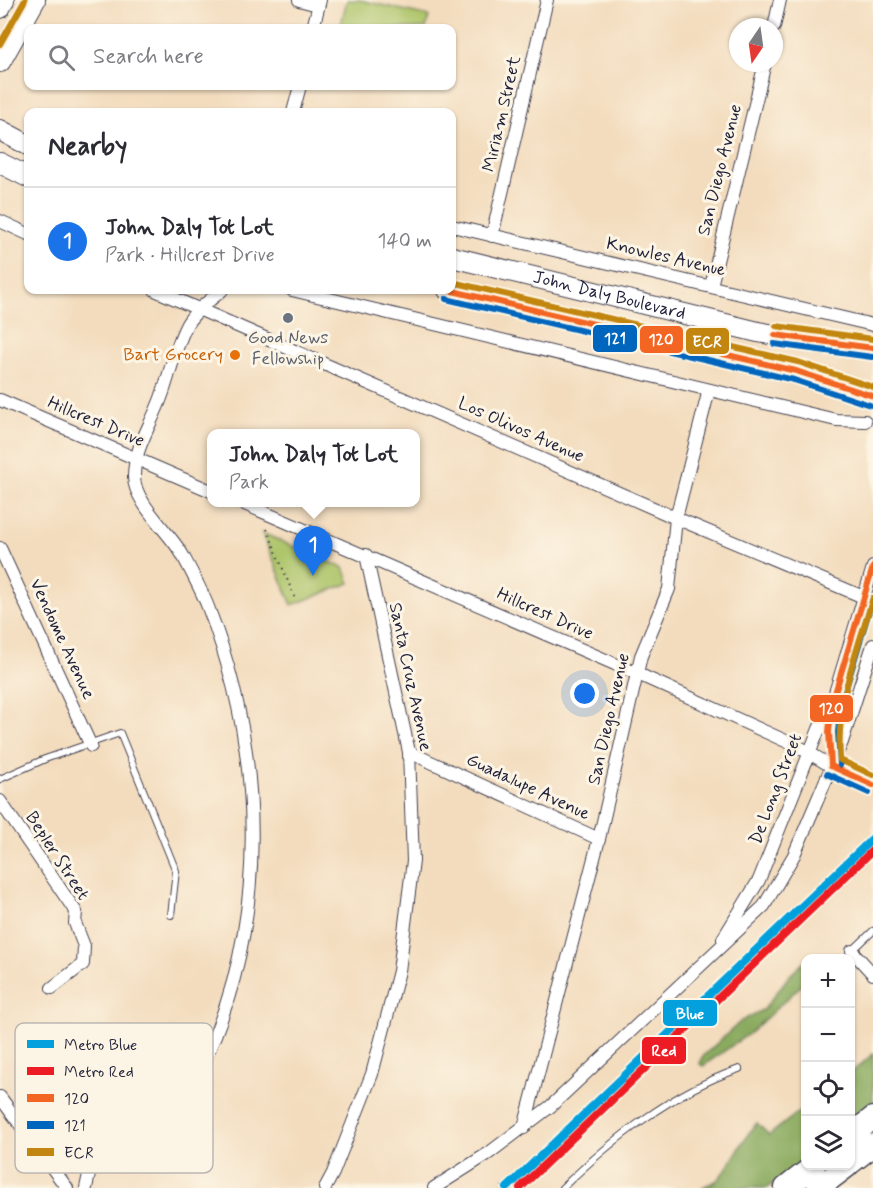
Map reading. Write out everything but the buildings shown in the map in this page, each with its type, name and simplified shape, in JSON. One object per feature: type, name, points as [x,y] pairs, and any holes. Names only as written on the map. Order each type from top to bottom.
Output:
[{"type":"highway","points":[[855,1132],[873,1118]]},
{"type":"highway","points":[[855,1159],[873,1145]]},
{"type":"highway","points":[[786,1188],[809,1170]]},
{"type":"highway","points":[[818,1188],[841,1170]]},
{"type":"main road","points":[[0,8],[4,0]]},
{"type":"main road","points":[[0,62],[35,0]]},
{"type":"main road","points":[[0,130],[24,143]]},
{"type":"main road","points":[[0,163],[24,175]]},
{"type":"main road","name":"John Daly Boulevard","points":[[456,258],[758,332],[873,348]]},
{"type":"main road","name":"John Daly Boulevard","points":[[456,292],[796,371],[873,396]]},
{"type":"street","points":[[299,0],[319,2],[314,24]]},
{"type":"street","name":"Miriam Street","points":[[492,236],[547,0]]},
{"type":"street","points":[[776,18],[780,0]]},
{"type":"street","name":"San Diego Avenue","points":[[711,286],[763,72]]},
{"type":"street","points":[[294,108],[299,90]]},
{"type":"street","points":[[0,221],[24,232]]},
{"type":"street","name":"Knowles Avenue","points":[[456,227],[873,325]]},
{"type":"street","name":"Los Olivos Avenue","points":[[164,294],[869,600]]},
{"type":"street","points":[[213,1039],[223,1013],[243,935],[251,884],[251,801],[246,738],[239,704],[208,607],[181,553],[138,494],[133,478],[135,459],[188,322],[217,294]]},
{"type":"street","points":[[309,294],[836,420],[865,421]]},
{"type":"street","name":"San Diego Avenue","points":[[524,1128],[599,839],[641,656],[669,589],[676,518],[709,390]]},
{"type":"street","name":"Hillcrest Drive","points":[[0,400],[207,488]]},
{"type":"street","name":"Hillcrest Drive","points":[[252,507],[638,674],[809,752],[831,766]]},
{"type":"street","name":"Vendome Avenue","points":[[0,548],[91,746]]},
{"type":"street","name":"Santa Cruz Avenue","points":[[325,1188],[372,1074],[399,971],[413,861],[409,752],[366,555]]},
{"type":"street","name":"De Long Street","points":[[717,948],[759,880],[804,770],[809,752],[832,703],[869,600],[873,567]]},
{"type":"street","name":"De Long Street","points":[[434,1188],[524,1128],[571,1088],[717,948],[752,919],[776,890],[794,855],[852,714],[873,645]]},
{"type":"street","name":"Guadalupe Avenue","points":[[409,752],[599,839]]},
{"type":"street","name":"Bepler Street","points":[[0,801],[76,912],[75,923],[84,946],[83,964],[52,988]]},
{"type":"street","points":[[852,951],[873,974]]},
{"type":"street","points":[[0,1097],[15,1117]]},
{"type":"street","points":[[56,1173],[67,1188]]},
{"type":"street","points":[[86,1188],[89,1173]]},
{"type":"lane","points":[[832,703],[829,732],[831,766],[873,784]]},
{"type":"lane","points":[[0,779],[45,759],[91,746],[120,733],[177,871],[171,915]]},
{"type":"lane","points":[[852,951],[873,931]]},
{"type":"lane","points":[[562,1188],[603,1149],[674,1100],[713,1078],[739,1069]]},
{"type":"path","points":[[267,529],[295,599]]},
{"type":"green space","points":[[347,0],[360,0],[429,16],[427,24],[341,24]]},
{"type":"green space","points":[[262,533],[344,568],[350,583],[292,605]]},
{"type":"green space","points":[[801,965],[801,986],[750,1033],[703,1066],[700,1064],[702,1057],[741,1021],[764,1009],[789,976]]},
{"type":"green space","points":[[873,1054],[873,1108],[855,1123],[855,1116],[855,1070]]},
{"type":"green space","points":[[801,1110],[801,1163],[767,1188],[702,1188],[716,1181],[724,1172],[757,1123],[769,1135]]},
{"type":"railway","points":[[502,1188],[521,1176]]},
{"type":"metro line","name":"Blue","points":[[507,1188],[873,838]]},
{"type":"metro line","name":"Red","points":[[520,1188],[873,850]]},
{"type":"transit line","name":"ECR","points":[[0,44],[25,0]]},
{"type":"transit line","name":"ECR","points":[[456,283],[798,362],[873,387]]},
{"type":"transit line","name":"120","points":[[456,292],[796,371],[873,396]]},
{"type":"transit line","name":"121","points":[[446,299],[794,380],[870,405]]},
{"type":"transit line","name":"ECR","points":[[776,326],[873,339]]},
{"type":"transit line","name":"120","points":[[775,335],[873,348]]},
{"type":"transit line","name":"121","points":[[774,344],[872,357]]},
{"type":"transit line","name":"120","points":[[831,766],[829,732],[832,703],[873,567]]},
{"type":"transit line","name":"121","points":[[840,765],[838,732],[841,705],[873,598]]},
{"type":"transit line","name":"ECR","points":[[873,598],[844,698],[840,738],[840,760],[873,775]]},
{"type":"transit line","name":"120","points":[[831,766],[873,785]]},
{"type":"transit line","name":"121","points":[[827,774],[869,793]]},
{"type":"place","name":"Good News Fellowship","points":[[288,318]]},
{"type":"place","name":"Bart Grocery","points":[[235,355]]},
{"type":"place","name":"John Daly Tot Lot","points":[[313,576]]}]
